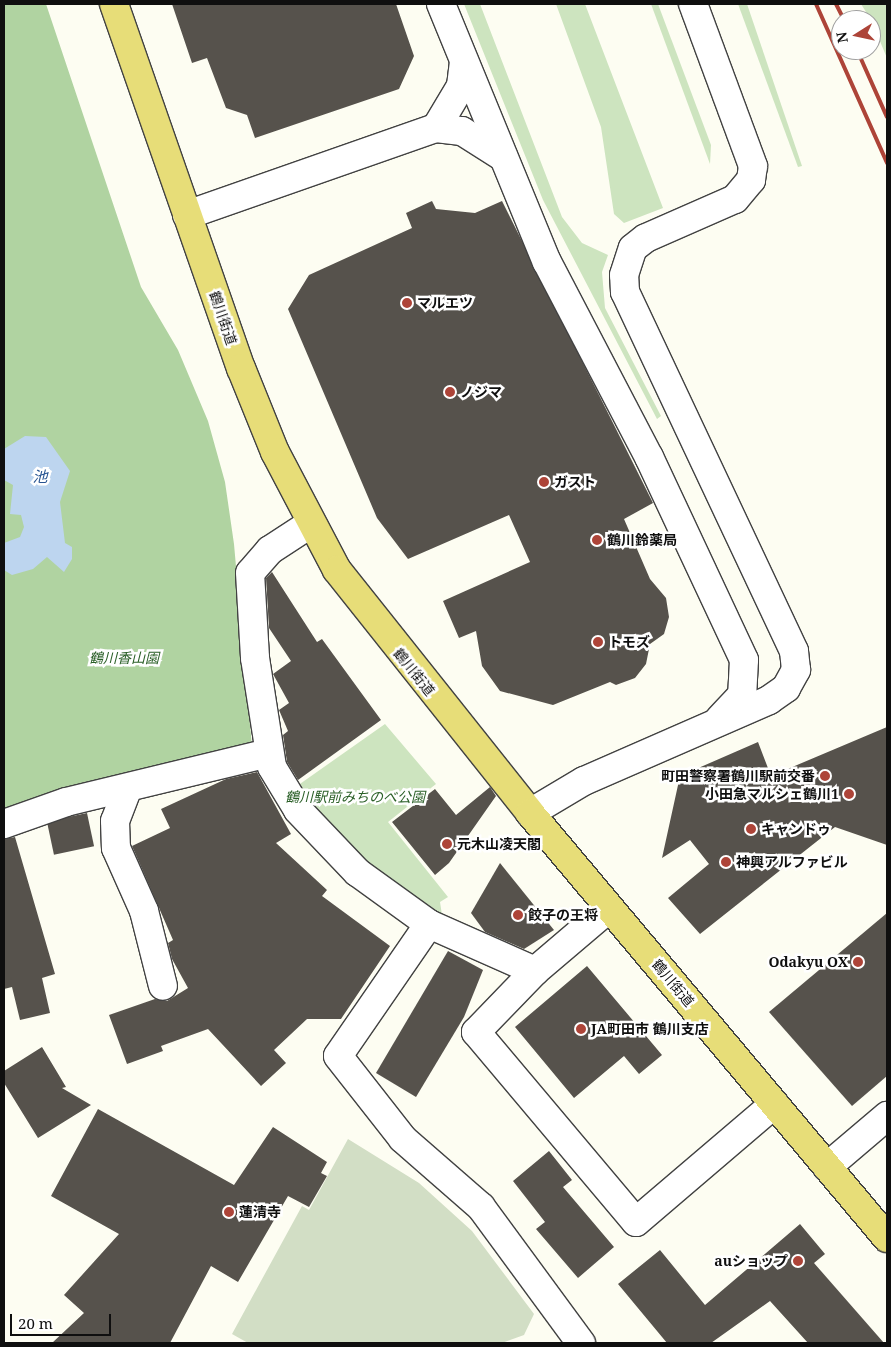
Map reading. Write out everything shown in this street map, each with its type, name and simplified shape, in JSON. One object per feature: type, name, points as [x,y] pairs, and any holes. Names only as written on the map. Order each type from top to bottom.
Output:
[{"type":"main road","name":"鶴川街道","points":[[114,4],[241,368],[310,524],[378,628],[609,908],[887,1238]]},
{"type":"street","points":[[441,4],[548,262],[649,456],[744,660],[742,695],[713,725]]},
{"type":"street","points":[[530,813],[584,781],[775,696],[786,688],[796,670],[794,651],[625,292],[624,275],[633,248],[646,238],[735,199],[751,180],[753,166],[693,4]]},
{"type":"street","points":[[436,128],[461,86],[464,62]]},
{"type":"street","points":[[187,215],[436,128],[462,131],[503,157]]},
{"type":"street","points":[[310,524],[270,550],[250,573],[268,753],[298,810],[321,839],[357,872],[429,924],[535,971]]},
{"type":"street","points":[[4,824],[66,802],[127,790],[268,753]]},
{"type":"street","points":[[127,790],[115,821],[116,848],[144,911],[163,986]]},
{"type":"street","points":[[609,908],[535,971],[476,1032],[636,1222],[774,1104]]},
{"type":"street","points":[[429,924],[338,1056],[403,1139],[481,1207],[581,1343]]},
{"type":"street","points":[[827,1167],[887,1116]]},
{"type":"green space","name":"鶴川香山園","points":[[4,4],[46,4],[141,287],[178,350],[208,421],[225,482],[234,544],[252,747],[4,816]]},
{"type":"green space","points":[[464,4],[480,4],[562,217],[582,243],[608,255],[602,272],[605,308],[661,416],[657,419],[543,200]]},
{"type":"green space","points":[[556,4],[585,4],[663,208],[624,223],[614,214],[601,127]]},
{"type":"green space","points":[[651,4],[658,4],[711,145],[710,164]]},
{"type":"green space","points":[[738,4],[747,4],[802,166],[798,167]]},
{"type":"green space","points":[[861,4],[887,4],[887,58],[881,44],[881,10],[865,10]]},
{"type":"green space","name":"鶴川駅前みちのべ公園","points":[[385,724],[436,784],[388,822],[448,897],[440,902],[442,915],[367,863],[331,832],[297,786]]},
{"type":"green space","points":[[348,1139],[419,1183],[472,1231],[534,1314],[524,1335],[502,1343],[248,1343],[232,1334],[302,1206],[309,1210]]},
{"type":"water","name":"池","points":[[25,436],[46,437],[70,471],[60,502],[65,543],[72,547],[72,559],[64,572],[47,557],[33,569],[12,575],[4,570],[4,543],[20,537],[24,527],[21,515],[10,514],[13,485],[4,480],[4,449]]},
{"type":"building","points":[[172,4],[396,4],[414,56],[399,89],[255,138],[247,115],[226,108],[207,58],[192,63]]},
{"type":"building","points":[[432,201],[436,209],[475,213],[502,201],[653,503],[624,519],[650,579],[666,598],[669,617],[664,634],[650,644],[646,664],[635,678],[616,685],[610,682],[553,705],[500,691],[482,666],[476,631],[459,638],[443,601],[530,562],[509,515],[408,559],[377,518],[288,309],[309,275],[412,228],[406,213]]},
{"type":"building","points":[[272,572],[317,642],[322,639],[381,720],[298,780],[287,762],[283,735],[288,731],[279,710],[289,703],[273,674],[291,661],[269,628],[266,578]]},
{"type":"building","points":[[887,727],[887,845],[835,827],[700,934],[668,898],[709,864],[690,840],[662,858],[680,776],[758,742],[771,776]]},
{"type":"building","points":[[257,772],[291,834],[276,843],[327,890],[322,896],[390,946],[341,1019],[307,1019],[274,1050],[286,1063],[261,1086],[208,1029],[161,1046],[163,1051],[127,1064],[109,1015],[155,999],[167,1001],[188,988],[172,959],[168,943],[173,940],[132,846],[170,828],[161,809],[226,779]]},
{"type":"building","points":[[490,787],[496,796],[449,863],[435,875],[392,822],[435,789],[456,815]]},
{"type":"building","points":[[87,813],[94,846],[54,855],[47,822]]},
{"type":"building","points":[[15,837],[55,974],[42,978],[50,1013],[20,1020],[12,987],[4,989],[4,839]]},
{"type":"building","points":[[500,863],[554,930],[524,949],[485,932],[471,913]]},
{"type":"building","name":"Odakyu OX","points":[[887,913],[887,1076],[852,1106],[769,1012]]},
{"type":"building","points":[[448,951],[483,970],[464,1017],[416,1097],[376,1073]]},
{"type":"building","points":[[587,966],[662,1055],[639,1074],[624,1056],[574,1098],[515,1027]]},
{"type":"building","points":[[42,1047],[66,1087],[62,1088],[91,1105],[38,1138],[4,1083],[4,1071]]},
{"type":"building","points":[[98,1109],[234,1185],[273,1127],[327,1162],[321,1173],[327,1176],[309,1207],[288,1196],[238,1282],[211,1266],[170,1343],[52,1343],[84,1313],[64,1295],[119,1234],[51,1196]]},
{"type":"building","points":[[549,1151],[572,1180],[563,1187],[614,1247],[578,1278],[536,1229],[545,1222],[513,1181]]},
{"type":"building","points":[[800,1224],[825,1254],[814,1263],[884,1343],[808,1343],[770,1301],[711,1343],[667,1343],[618,1284],[660,1250],[705,1305]]},
{"type":"railway","points":[[816,4],[887,163]]},
{"type":"railway","points":[[836,4],[839,10]]},
{"type":"railway","points":[[861,60],[887,117]]},
{"type":"place","name":"マルエツ","points":[[407,303]]},
{"type":"place","name":"ノジマ","points":[[450,392]]},
{"type":"place","name":"ガスト","points":[[544,482]]},
{"type":"place","name":"鶴川鈴薬局","points":[[597,540]]},
{"type":"place","name":"トモズ","points":[[598,642]]},
{"type":"place","name":"町田警察署鶴川駅前交番","points":[[825,776]]},
{"type":"place","name":"小田急マルシェ鶴川1","points":[[849,794]]},
{"type":"place","name":"キャンドゥ","points":[[751,829]]},
{"type":"place","name":"元木山凌天閣","points":[[447,844]]},
{"type":"place","name":"神興アルファビル","points":[[726,862]]},
{"type":"place","name":"餃子の王将","points":[[518,915]]},
{"type":"place","name":"Odakyu OX","points":[[858,962]]},
{"type":"place","name":"JA町田市 鶴川支店","points":[[581,1029]]},
{"type":"place","name":"蓮清寺","points":[[229,1212]]},
{"type":"place","name":"auショップ","points":[[798,1261]]}]
